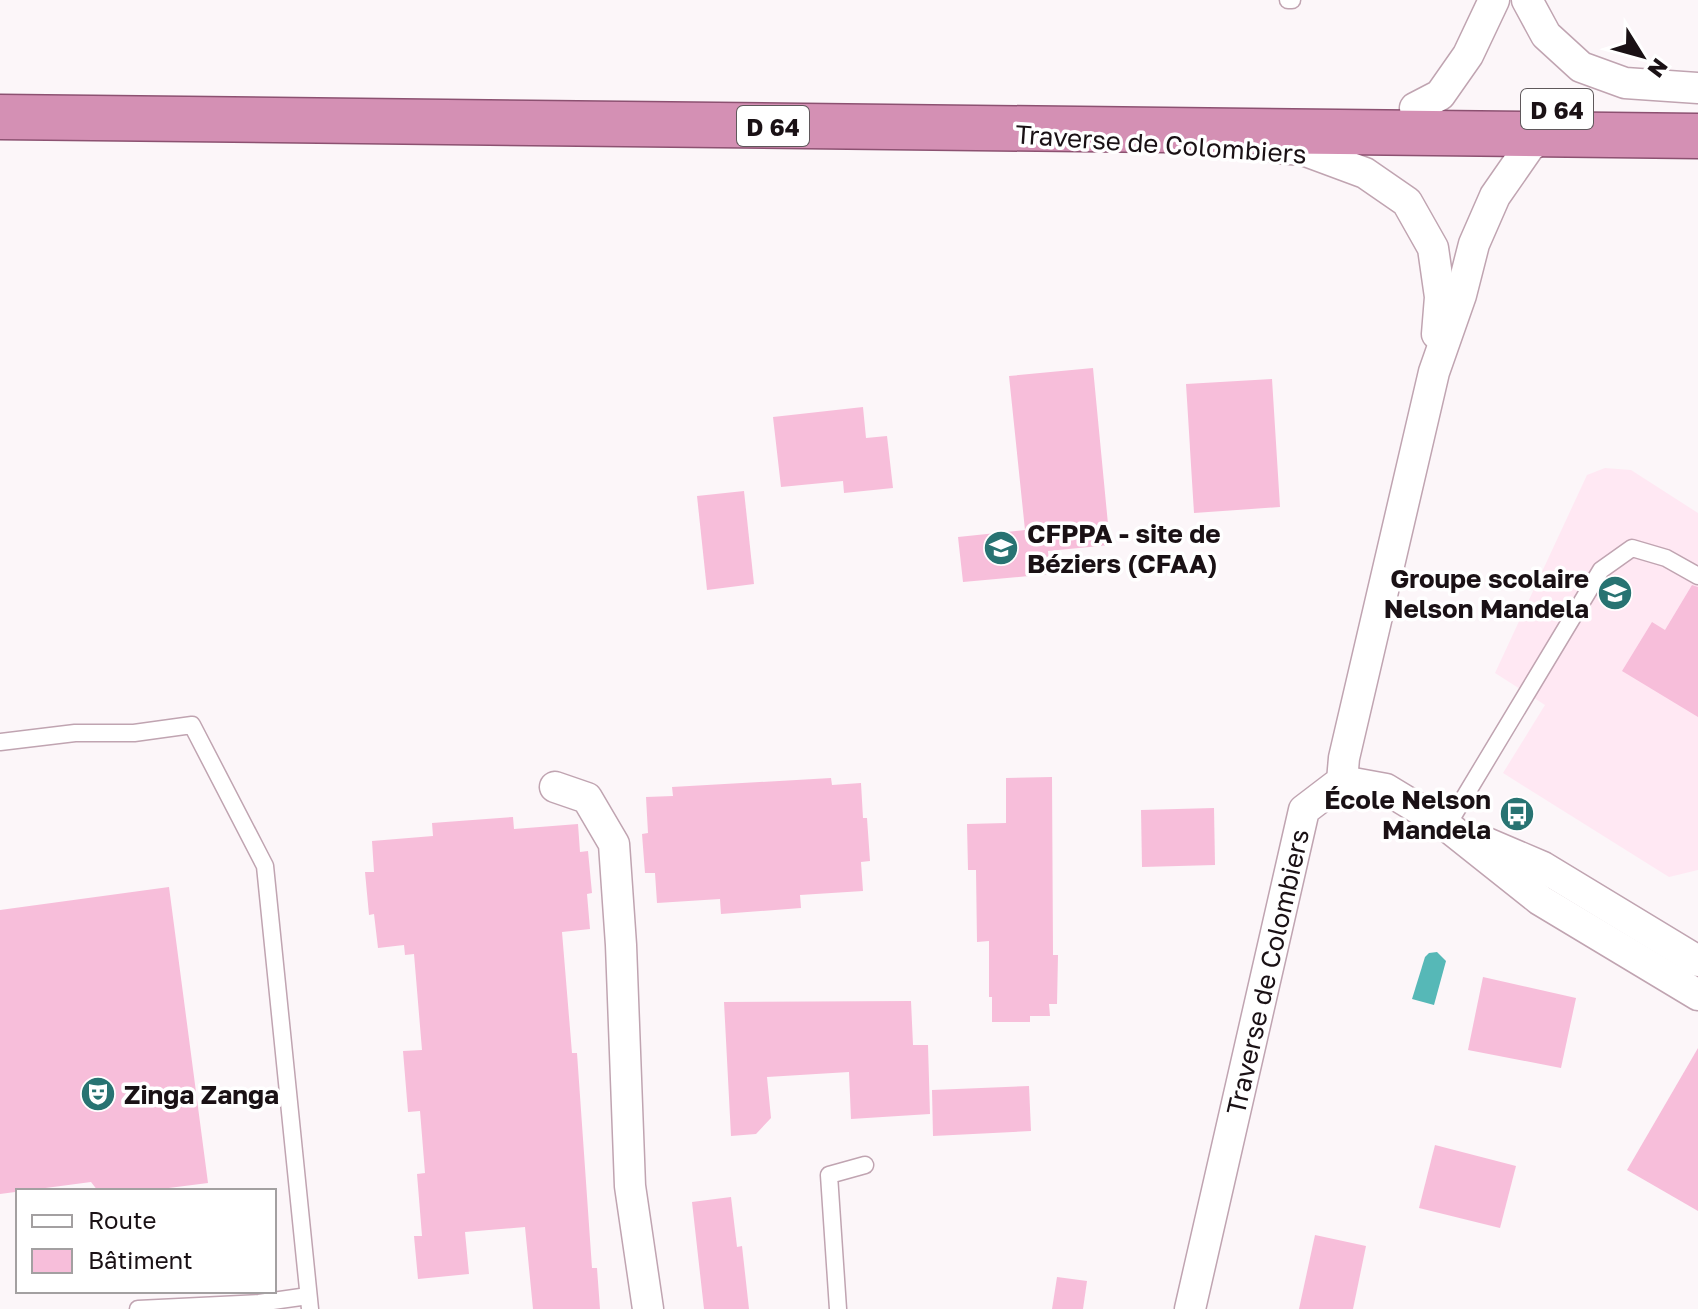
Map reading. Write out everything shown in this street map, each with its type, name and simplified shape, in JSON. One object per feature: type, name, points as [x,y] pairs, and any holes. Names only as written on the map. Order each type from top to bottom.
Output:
[{"type":"highway","name":"D 64","points":[[0,94],[1698,109]]},
{"type":"highway","name":"D 64","points":[[0,117],[1698,136]]},
{"type":"street","points":[[1415,108],[1440,95],[1468,55],[1494,0]]},
{"type":"street","points":[[1527,0],[1546,35],[1581,67],[1625,83],[1698,88]]},
{"type":"street","name":"Traverse de Colombiers","points":[[917,128],[1303,150],[1365,173],[1407,202],[1433,248],[1440,297],[1434,372]]},
{"type":"street","name":"Traverse de Colombiers","points":[[1190,1309],[1304,810],[1342,781],[1344,758],[1434,372],[1461,295],[1474,244],[1495,196],[1529,147],[1545,135]]},
{"type":"street","points":[[1342,781],[1386,789],[1447,826],[1540,900],[1698,995]]},
{"type":"street","points":[[555,787],[587,798],[614,844],[630,1186],[648,1309]]},
{"type":"street","points":[[1447,826],[1543,867],[1698,961]]},
{"type":"lane","points":[[1447,826],[1601,570],[1632,548],[1666,558],[1698,576]]},
{"type":"lane","points":[[0,742],[75,733],[134,733],[192,725],[265,866],[309,1302],[138,1309]]},
{"type":"lane","points":[[838,1309],[829,1175],[865,1165]]},
{"type":"shaded area","name":"Groupe scolaire Nelson Mandela","points":[[1605,468],[1631,470],[1698,513],[1698,870],[1669,877],[1503,773],[1545,705],[1495,673],[1587,475]]},
{"type":"water","points":[[1437,952],[1446,961],[1434,1005],[1412,999],[1425,957]]},
{"type":"building","points":[[1093,368],[1110,545],[1048,551],[1050,574],[963,582],[958,537],[1025,530],[1009,376]]},
{"type":"building","points":[[1272,379],[1280,507],[1194,513],[1186,384]]},
{"type":"building","points":[[863,407],[866,438],[887,436],[893,488],[844,493],[843,481],[781,487],[773,417]]},
{"type":"building","points":[[744,491],[754,584],[707,590],[697,496]]},
{"type":"building","points":[[1692,585],[1698,587],[1698,717],[1622,671],[1652,622],[1665,630]]},
{"type":"building","points":[[1052,777],[1053,955],[1058,955],[1057,1004],[1049,1004],[1050,1016],[1030,1016],[1030,1022],[992,1022],[989,941],[977,942],[976,870],[968,870],[967,824],[1006,823],[1006,778]]},
{"type":"building","points":[[831,778],[832,785],[861,783],[870,861],[861,862],[863,891],[800,895],[801,908],[721,914],[720,899],[657,903],[655,873],[645,873],[642,834],[648,833],[646,797],[673,796],[672,787]]},
{"type":"building","points":[[1214,808],[1215,865],[1142,867],[1141,810]]},
{"type":"building","points":[[513,817],[514,829],[578,824],[580,852],[588,851],[592,893],[587,894],[590,929],[562,932],[572,1053],[577,1053],[592,1268],[597,1268],[600,1309],[533,1309],[525,1227],[465,1232],[469,1274],[418,1279],[414,1236],[422,1236],[417,1174],[425,1173],[420,1111],[408,1112],[403,1051],[422,1050],[414,954],[405,955],[404,945],[378,948],[374,914],[369,915],[365,872],[374,872],[372,841],[433,836],[432,823]]},
{"type":"building","name":"Zinga Zanga","points":[[169,887],[208,1183],[161,1189],[96,1189],[91,1182],[16,1189],[16,1192],[0,1194],[0,910]]},
{"type":"building","points":[[1483,977],[1576,998],[1561,1068],[1468,1050]]},
{"type":"building","points":[[911,1001],[913,1045],[928,1045],[930,1114],[851,1119],[849,1072],[767,1077],[771,1118],[756,1134],[731,1136],[724,1002]]},
{"type":"building","points":[[1698,1048],[1698,1211],[1627,1170]]},
{"type":"building","points":[[1029,1086],[1031,1131],[933,1136],[932,1090]]},
{"type":"building","points":[[1435,1145],[1516,1166],[1500,1228],[1419,1208]]},
{"type":"building","points":[[731,1197],[737,1247],[742,1246],[749,1309],[704,1309],[692,1202]]},
{"type":"building","points":[[1315,1235],[1366,1246],[1353,1309],[1299,1309]]},
{"type":"building","points":[[1057,1277],[1087,1281],[1083,1309],[1052,1309]]},
{"type":"place","name":"CFPPA - site de Béziers (CFAA)","points":[[1001,548]]},
{"type":"place","name":"Groupe scolaire Nelson Mandela","points":[[1615,593]]},
{"type":"place","name":"École Nelson Mandela","points":[[1517,814]]},
{"type":"place","name":"Zinga Zanga","points":[[98,1094]]}]
